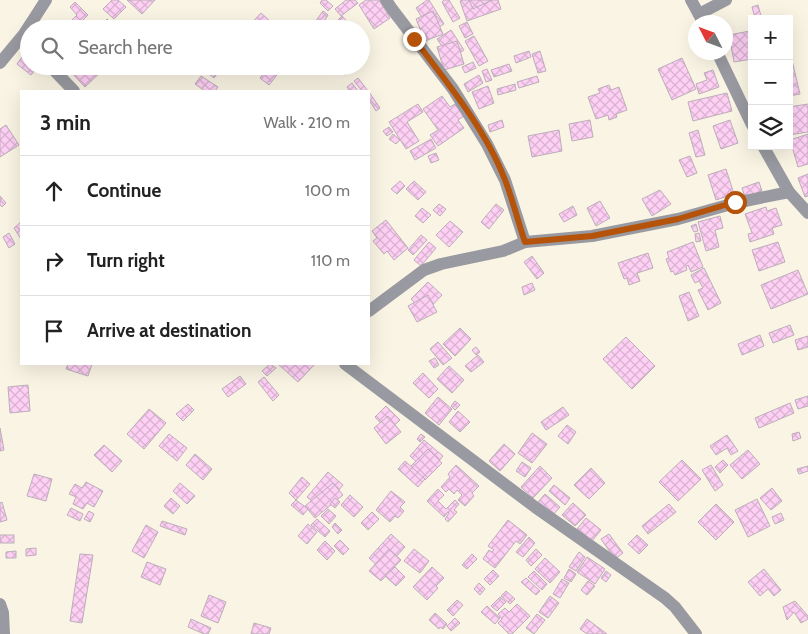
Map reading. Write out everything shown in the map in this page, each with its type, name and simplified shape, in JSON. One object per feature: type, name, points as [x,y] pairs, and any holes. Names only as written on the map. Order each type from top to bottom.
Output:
[{"type":"street","points":[[35,20],[46,0]]},
{"type":"street","points":[[386,0],[453,89],[487,144],[505,180],[525,242]]},
{"type":"street","points":[[691,0],[699,15]]},
{"type":"street","points":[[705,15],[726,0]]},
{"type":"street","points":[[0,63],[20,43]]},
{"type":"street","points":[[721,60],[748,117]]},
{"type":"street","points":[[59,75],[73,90]]},
{"type":"street","points":[[765,150],[788,192],[808,212]]},
{"type":"street","points":[[370,310],[424,270],[441,264],[503,251],[525,242],[602,234],[678,219],[735,202],[788,192]]},
{"type":"street","points":[[346,365],[519,496],[665,598],[676,607],[696,634]]},
{"type":"street","points":[[0,604],[3,613],[4,634]]},
{"type":"building","points":[[112,0],[118,0],[126,7],[114,19],[103,9]]},
{"type":"building","points":[[127,0],[155,0],[142,14]]},
{"type":"building","points":[[322,0],[326,0],[333,6],[328,11],[320,3]]},
{"type":"building","points":[[346,0],[355,0],[358,3],[341,16],[335,9]]},
{"type":"building","points":[[366,0],[379,0],[390,18],[374,29],[359,5]]},
{"type":"building","points":[[429,0],[444,24],[431,32],[416,8]]},
{"type":"building","points":[[449,0],[460,18],[453,22],[442,2]]},
{"type":"building","points":[[469,0],[492,0],[473,9]]},
{"type":"building","points":[[498,0],[501,9],[467,21],[460,1]]},
{"type":"building","points":[[75,2],[88,15],[83,20],[72,20],[77,15],[70,7]]},
{"type":"building","points":[[758,5],[761,15],[754,15],[752,7]]},
{"type":"building","points":[[323,11],[328,15],[325,20],[316,20]]},
{"type":"building","points":[[433,11],[443,34],[425,41],[416,19]]},
{"type":"building","points":[[261,13],[269,20],[255,20]]},
{"type":"building","points":[[467,22],[473,34],[465,38],[459,26]]},
{"type":"building","points":[[451,30],[464,50],[451,59],[437,39]]},
{"type":"building","points":[[748,31],[748,60],[734,62],[733,34]]},
{"type":"building","points":[[474,36],[488,61],[479,66],[465,41]]},
{"type":"building","points":[[457,41],[464,64],[444,70],[437,47]]},
{"type":"building","points":[[529,51],[531,57],[516,63],[514,56]]},
{"type":"building","points":[[540,51],[546,71],[538,73],[532,54]]},
{"type":"building","points":[[682,58],[696,89],[672,100],[658,69]]},
{"type":"building","points":[[473,62],[476,68],[465,73],[462,67]]},
{"type":"building","points":[[509,64],[512,71],[494,77],[491,70]]},
{"type":"building","points":[[793,65],[800,94],[793,95]]},
{"type":"building","points":[[487,69],[492,80],[486,82],[482,71]]},
{"type":"building","points":[[713,70],[719,87],[699,94],[696,84],[707,80],[704,73]]},
{"type":"building","points":[[74,75],[98,75],[85,87]]},
{"type":"building","points":[[262,75],[277,75],[269,85],[260,78]]},
{"type":"building","points":[[479,75],[483,83],[468,92],[464,84]]},
{"type":"building","points":[[201,76],[218,87],[216,90],[204,90],[195,84]]},
{"type":"building","points":[[537,76],[539,82],[519,88],[517,82]]},
{"type":"building","points":[[358,78],[367,90],[361,90],[354,81]]},
{"type":"building","points":[[352,83],[357,90],[349,90],[347,87]]},
{"type":"building","points":[[515,84],[516,90],[498,95],[497,89]]},
{"type":"building","points":[[609,85],[611,90],[619,87],[627,110],[616,114],[617,117],[609,120],[608,115],[596,119],[588,97],[600,93],[598,89]]},
{"type":"building","points":[[488,86],[494,103],[479,109],[472,92]]},
{"type":"building","points":[[370,93],[380,108],[376,111],[370,102]]},
{"type":"building","points":[[727,93],[732,111],[693,121],[688,102]]},
{"type":"building","points":[[442,96],[450,107],[455,104],[464,116],[458,120],[464,128],[438,146],[430,135],[438,130],[423,109]]},
{"type":"building","points":[[418,104],[423,112],[407,122],[419,141],[406,149],[389,122]]},
{"type":"building","points":[[808,104],[808,132],[793,134],[793,106]]},
{"type":"building","points":[[502,120],[504,127],[490,132],[488,125]]},
{"type":"building","points":[[590,120],[593,137],[572,141],[569,124]]},
{"type":"building","points":[[730,120],[738,143],[721,149],[713,126]]},
{"type":"building","points":[[6,125],[19,145],[0,157],[0,129]]},
{"type":"building","points":[[389,127],[393,132],[387,136],[383,131]]},
{"type":"building","points":[[559,130],[562,151],[532,157],[528,136]]},
{"type":"building","points":[[698,130],[705,155],[696,157],[689,133]]},
{"type":"building","points":[[393,134],[400,140],[396,144],[389,139]]},
{"type":"building","points":[[808,134],[808,164],[798,167],[793,150],[793,139]]},
{"type":"building","points":[[431,139],[436,148],[415,160],[410,151]]},
{"type":"building","points":[[436,153],[439,160],[431,163],[428,156]]},
{"type":"building","points":[[690,156],[697,173],[687,177],[679,160]]},
{"type":"building","points":[[726,169],[734,194],[716,200],[708,175]]},
{"type":"building","points":[[808,174],[808,196],[805,197],[798,178]]},
{"type":"building","points":[[400,181],[405,186],[397,194],[391,189]]},
{"type":"building","points":[[414,181],[426,192],[418,200],[406,189]]},
{"type":"building","points":[[759,182],[762,191],[745,197],[742,188]]},
{"type":"building","points":[[660,190],[671,204],[652,216],[642,199]]},
{"type":"building","points":[[0,196],[6,203],[2,207],[0,205]]},
{"type":"building","points":[[600,201],[610,218],[596,226],[587,208]]},
{"type":"building","points":[[439,204],[446,209],[440,216],[433,210]]},
{"type":"building","points":[[496,204],[504,210],[489,229],[481,222]]},
{"type":"building","points":[[573,206],[577,215],[564,222],[559,214]]},
{"type":"building","points":[[766,207],[767,211],[776,208],[782,225],[772,228],[774,234],[750,242],[748,234],[752,233],[745,214]]},
{"type":"building","points":[[422,208],[431,215],[423,223],[415,216]]},
{"type":"building","points":[[720,216],[723,228],[715,230],[719,247],[706,251],[698,222]]},
{"type":"building","points":[[386,220],[408,248],[394,260],[387,251],[384,254],[373,241],[377,238],[372,231]]},
{"type":"building","points":[[450,221],[463,232],[449,247],[436,235]]},
{"type":"building","points":[[20,223],[20,237],[14,228]]},
{"type":"building","points":[[696,224],[698,231],[694,232],[691,226]]},
{"type":"building","points":[[9,233],[15,244],[9,248],[3,237]]},
{"type":"building","points":[[699,233],[701,241],[696,242],[695,234]]},
{"type":"building","points":[[421,235],[427,240],[413,255],[408,250]]},
{"type":"building","points":[[429,242],[436,248],[421,266],[414,260]]},
{"type":"building","points":[[693,242],[703,267],[691,272],[688,265],[686,267],[687,270],[675,275],[673,271],[671,272],[666,259],[669,258],[667,252]]},
{"type":"building","points":[[778,242],[785,262],[759,271],[752,250]]},
{"type":"building","points":[[648,253],[653,268],[637,273],[640,281],[629,285],[627,278],[624,279],[618,263]]},
{"type":"building","points":[[532,256],[544,273],[537,279],[524,262]]},
{"type":"building","points":[[704,268],[721,303],[708,310],[698,290],[703,288],[699,281],[695,283],[691,275]]},
{"type":"building","points":[[798,270],[808,294],[771,309],[761,285]]},
{"type":"building","points":[[428,282],[442,295],[425,313],[411,299]]},
{"type":"building","points":[[532,283],[535,290],[524,295],[522,287]]},
{"type":"building","points":[[689,292],[699,316],[688,321],[679,296]]},
{"type":"building","points":[[428,295],[437,312],[417,322],[408,306]]},
{"type":"building","points":[[790,325],[794,335],[773,343],[769,333]]},
{"type":"building","points":[[460,328],[471,339],[455,356],[443,344]]},
{"type":"building","points":[[760,335],[764,346],[742,355],[738,344]]},
{"type":"building","points":[[808,336],[808,347],[798,350],[795,340]]},
{"type":"building","points":[[626,337],[655,366],[632,389],[603,359]]},
{"type":"building","points":[[438,342],[452,358],[443,365],[430,349]]},
{"type":"building","points":[[476,347],[480,352],[476,355],[472,350]]},
{"type":"building","points":[[478,355],[484,362],[471,372],[465,366]]},
{"type":"building","points":[[435,358],[439,365],[434,368],[429,361]]},
{"type":"building","points":[[68,365],[92,365],[88,376],[66,369]]},
{"type":"building","points":[[269,365],[276,368],[267,376],[262,371]]},
{"type":"building","points":[[279,365],[314,365],[298,382]]},
{"type":"building","points":[[449,366],[464,380],[452,393],[437,379]]},
{"type":"building","points":[[423,373],[438,389],[429,398],[413,383]]},
{"type":"building","points":[[240,376],[246,384],[228,397],[222,389]]},
{"type":"building","points":[[264,377],[279,395],[273,401],[258,382]]},
{"type":"building","points":[[28,385],[30,411],[10,413],[8,387]]},
{"type":"building","points":[[808,396],[808,406],[798,409],[795,400]]},
{"type":"building","points":[[438,397],[452,409],[439,425],[425,413]]},
{"type":"building","points":[[455,401],[460,405],[455,410],[451,406]]},
{"type":"building","points":[[790,403],[794,413],[759,428],[755,418]]},
{"type":"building","points":[[188,404],[194,410],[183,421],[176,414]]},
{"type":"building","points":[[386,406],[400,420],[388,431],[375,417]]},
{"type":"building","points":[[563,407],[569,415],[546,430],[541,422]]},
{"type":"building","points":[[149,409],[166,423],[144,449],[127,434]]},
{"type":"building","points":[[458,411],[470,422],[460,432],[449,422]]},
{"type":"building","points":[[388,416],[401,432],[386,444],[374,428]]},
{"type":"building","points":[[567,425],[576,432],[568,444],[558,436]]},
{"type":"building","points":[[0,428],[4,450],[0,451]]},
{"type":"building","points":[[799,432],[801,438],[793,441],[792,434]]},
{"type":"building","points":[[532,433],[547,444],[532,463],[518,453]]},
{"type":"building","points":[[169,434],[187,448],[177,461],[159,446]]},
{"type":"building","points":[[421,434],[425,437],[420,442],[417,439]]},
{"type":"building","points":[[727,435],[738,451],[731,455],[727,448],[716,455],[710,446]]},
{"type":"building","points":[[424,440],[443,456],[429,473],[410,456]]},
{"type":"building","points":[[504,444],[515,454],[500,471],[489,461]]},
{"type":"building","points":[[104,445],[122,461],[112,472],[94,455]]},
{"type":"building","points":[[428,449],[442,463],[425,480],[411,466]]},
{"type":"building","points":[[748,450],[760,464],[742,479],[730,465]]},
{"type":"building","points":[[195,454],[212,469],[203,480],[186,465]]},
{"type":"building","points":[[682,460],[701,479],[678,501],[659,482]]},
{"type":"building","points":[[723,460],[728,465],[720,473],[715,467]]},
{"type":"building","points":[[405,461],[425,479],[418,487],[398,469]]},
{"type":"building","points":[[522,462],[531,468],[525,477],[516,471]]},
{"type":"building","points":[[456,465],[479,486],[472,493],[474,496],[465,506],[458,500],[462,495],[457,490],[454,494],[449,489],[446,492],[441,487],[450,477],[448,474]]},
{"type":"building","points":[[711,465],[723,485],[715,491],[702,470]]},
{"type":"building","points":[[540,466],[552,478],[533,498],[521,487]]},
{"type":"building","points":[[808,466],[808,471],[799,474],[797,469]]},
{"type":"building","points":[[591,468],[605,483],[589,499],[574,485]]},
{"type":"building","points":[[328,472],[343,485],[322,510],[307,497]]},
{"type":"building","points":[[34,474],[52,479],[46,501],[27,496]]},
{"type":"building","points":[[302,477],[310,484],[296,500],[289,493]]},
{"type":"building","points":[[86,482],[103,491],[94,507],[87,503],[83,509],[73,504],[76,497],[69,494],[75,484],[82,488]]},
{"type":"building","points":[[180,483],[195,496],[187,504],[173,491]]},
{"type":"building","points":[[333,483],[343,495],[315,518],[305,506]]},
{"type":"building","points":[[554,485],[570,498],[565,505],[549,491]]},
{"type":"building","points":[[772,488],[782,501],[771,510],[760,498]]},
{"type":"building","points":[[438,489],[444,495],[438,501],[446,509],[455,500],[459,504],[454,510],[457,512],[448,522],[445,519],[448,512],[444,517],[427,501]]},
{"type":"building","points":[[391,491],[405,502],[400,507],[404,511],[398,518],[395,516],[390,522],[376,510]]},
{"type":"building","points":[[545,494],[560,507],[553,515],[538,502]]},
{"type":"building","points":[[350,495],[363,507],[354,517],[341,505]]},
{"type":"building","points":[[171,498],[180,506],[173,514],[164,506]]},
{"type":"building","points":[[335,498],[340,502],[335,508],[330,504]]},
{"type":"building","points":[[757,499],[770,526],[748,537],[735,510]]},
{"type":"building","points":[[296,500],[308,509],[303,515],[291,505]]},
{"type":"building","points":[[2,502],[7,520],[0,522],[0,503]]},
{"type":"building","points":[[573,503],[586,515],[575,526],[562,515]]},
{"type":"building","points":[[669,504],[676,512],[648,534],[642,526]]},
{"type":"building","points":[[716,504],[734,522],[716,540],[698,522]]},
{"type":"building","points":[[71,508],[83,514],[80,521],[67,515]]},
{"type":"building","points":[[328,509],[336,516],[329,524],[321,516]]},
{"type":"building","points":[[89,511],[94,514],[90,522],[84,519]]},
{"type":"building","points":[[372,512],[379,519],[368,530],[361,523]]},
{"type":"building","points":[[781,513],[784,520],[775,524],[772,517]]},
{"type":"building","points":[[586,518],[601,530],[592,541],[577,529]]},
{"type":"building","points":[[317,519],[330,531],[325,537],[311,525]]},
{"type":"building","points":[[508,520],[527,535],[520,544],[516,541],[495,568],[483,559],[489,550],[492,552],[494,550],[488,546]]},
{"type":"building","points":[[162,521],[187,529],[185,535],[160,526]]},
{"type":"building","points":[[335,523],[342,530],[338,534],[332,527]]},
{"type":"building","points":[[308,524],[317,532],[307,544],[298,536]]},
{"type":"building","points":[[146,525],[158,532],[144,558],[132,551]]},
{"type":"building","points":[[391,534],[405,547],[383,571],[369,558]]},
{"type":"building","points":[[609,534],[623,553],[615,559],[601,539]]},
{"type":"building","points":[[0,535],[14,535],[14,543],[0,543]]},
{"type":"building","points":[[637,535],[648,545],[639,554],[628,544]]},
{"type":"building","points":[[529,537],[535,543],[523,557],[516,552]]},
{"type":"building","points":[[340,540],[349,549],[343,555],[334,546]]},
{"type":"building","points":[[325,541],[335,551],[327,560],[317,550]]},
{"type":"building","points":[[36,548],[36,555],[26,556],[26,549]]},
{"type":"building","points":[[389,549],[401,560],[381,581],[369,571]]},
{"type":"building","points":[[414,549],[429,561],[420,573],[404,561]]},
{"type":"building","points":[[536,549],[542,555],[531,566],[526,560]]},
{"type":"building","points":[[16,551],[16,558],[6,558],[6,552]]},
{"type":"building","points":[[579,552],[585,557],[576,571],[569,567]]},
{"type":"building","points":[[80,554],[93,555],[82,623],[70,621]]},
{"type":"building","points":[[472,554],[477,559],[467,569],[462,565]]},
{"type":"building","points":[[587,557],[605,569],[595,584],[577,572]]},
{"type":"building","points":[[545,558],[560,572],[550,583],[535,569]]},
{"type":"building","points":[[147,562],[166,569],[160,585],[141,577]]},
{"type":"building","points":[[395,567],[405,577],[396,586],[385,576]]},
{"type":"building","points":[[432,567],[444,578],[427,600],[413,587]]},
{"type":"building","points":[[569,569],[576,574],[571,582],[564,578]]},
{"type":"building","points":[[764,569],[781,590],[774,596],[768,589],[760,596],[748,582]]},
{"type":"building","points":[[493,570],[499,576],[490,585],[484,579]]},
{"type":"building","points":[[534,571],[547,584],[542,590],[528,577]]},
{"type":"building","points":[[606,571],[611,575],[606,582],[601,578]]},
{"type":"building","points":[[526,578],[540,591],[536,595],[521,582]]},
{"type":"building","points":[[562,579],[569,583],[560,598],[553,594]]},
{"type":"building","points":[[588,581],[595,586],[587,595],[581,590]]},
{"type":"building","points":[[479,583],[485,589],[480,595],[474,589]]},
{"type":"building","points":[[506,591],[515,599],[510,604],[501,596]]},
{"type":"building","points":[[209,595],[226,602],[218,623],[201,616]]},
{"type":"building","points":[[550,596],[559,603],[548,618],[539,612]]},
{"type":"building","points":[[500,597],[506,602],[497,611],[491,606]]},
{"type":"building","points":[[457,600],[463,605],[453,616],[447,610]]},
{"type":"building","points":[[795,601],[808,616],[808,619],[801,623],[794,612],[787,620],[783,607]]},
{"type":"building","points":[[517,604],[530,616],[512,634],[509,634],[498,623],[502,619],[498,614],[505,608],[509,612]]},
{"type":"building","points":[[487,606],[500,618],[495,624],[481,612]]},
{"type":"building","points":[[435,613],[447,624],[443,629],[440,627],[439,629],[429,620]]},
{"type":"building","points":[[537,614],[545,620],[534,634],[526,628]]},
{"type":"building","points":[[455,618],[460,623],[451,631],[447,626]]},
{"type":"building","points":[[191,619],[211,628],[208,634],[188,627]]},
{"type":"building","points":[[587,619],[607,634],[587,634],[580,629]]},
{"type":"building","points":[[254,623],[271,628],[269,634],[251,634]]},
{"type":"route","points":[[414,39],[453,89],[487,144],[505,180],[525,242],[592,236],[678,219],[735,202]]}]
